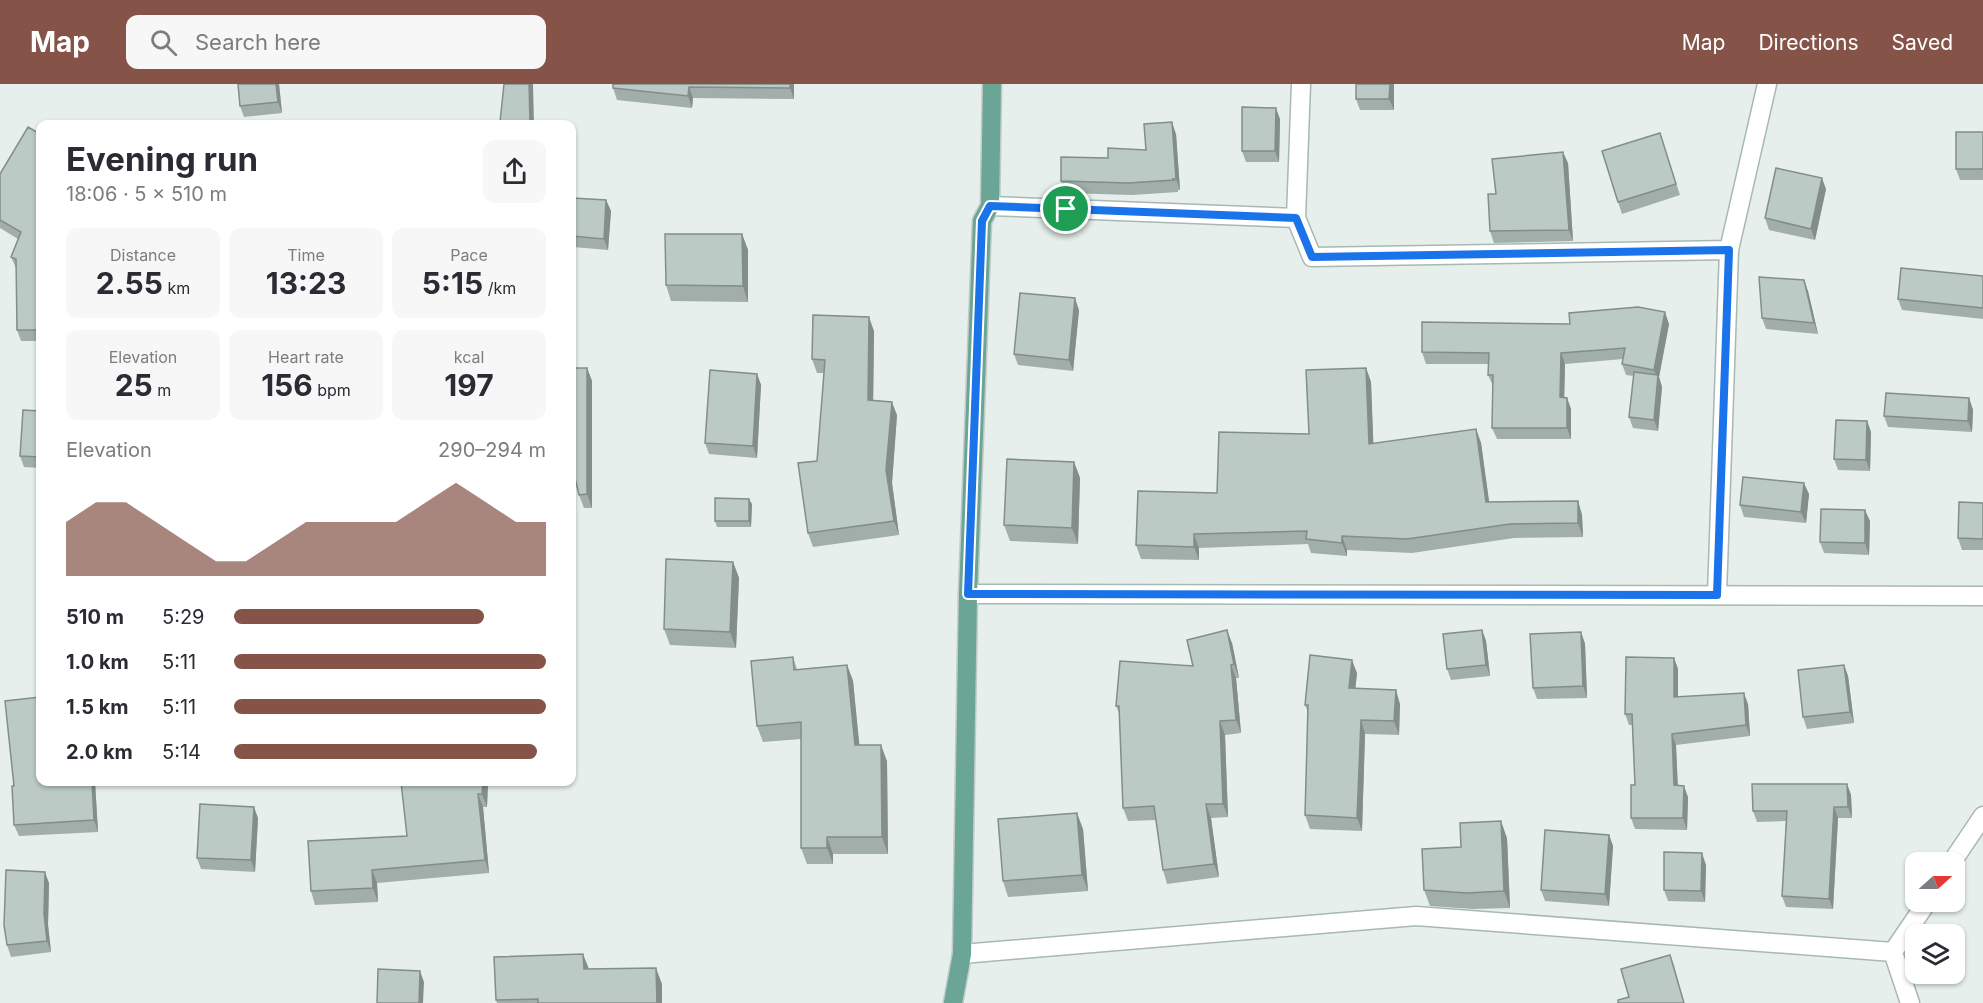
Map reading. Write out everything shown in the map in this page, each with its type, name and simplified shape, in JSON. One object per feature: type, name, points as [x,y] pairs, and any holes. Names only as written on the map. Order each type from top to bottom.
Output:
[{"type":"main road","points":[[953,1003],[962,954],[968,594],[982,221],[990,206],[992,84]]},
{"type":"street","points":[[1301,84],[1296,218],[1312,257],[1729,250]]},
{"type":"street","points":[[1717,595],[1729,250],[1767,84]]},
{"type":"street","points":[[990,206],[1296,218]]},
{"type":"street","points":[[968,594],[1983,596]]},
{"type":"street","points":[[1959,852],[1983,816]]},
{"type":"street","points":[[1893,952],[1919,912]]},
{"type":"street","points":[[962,954],[1416,916],[1893,952]]},
{"type":"street","points":[[1893,952],[1910,1003]]},
{"type":"building","points":[[238,84],[276,84],[278,102],[240,106]]},
{"type":"building","points":[[504,84],[529,84],[530,120],[500,120]]},
{"type":"building","points":[[613,84],[790,84],[790,88],[689,87],[688,96],[613,88]]},
{"type":"building","points":[[1356,84],[1390,84],[1389,99],[1356,99]]},
{"type":"building","points":[[1242,107],[1276,108],[1275,151],[1242,151]]},
{"type":"building","points":[[1172,122],[1176,179],[1128,183],[1061,181],[1061,157],[1108,158],[1108,148],[1146,150],[1144,124]]},
{"type":"building","points":[[28,127],[36,132],[36,330],[17,330],[16,259],[11,257],[21,232],[0,220],[0,174]]},
{"type":"building","points":[[1956,132],[1983,132],[1983,169],[1956,169]]},
{"type":"building","points":[[1660,133],[1676,184],[1618,202],[1602,151]]},
{"type":"building","points":[[1563,152],[1569,230],[1490,231],[1488,194],[1496,194],[1492,159]]},
{"type":"building","points":[[1776,168],[1822,178],[1811,229],[1765,218]]},
{"type":"building","points":[[576,198],[606,200],[604,239],[576,236]]},
{"type":"building","points":[[665,234],[742,234],[743,286],[666,285]]},
{"type":"building","points":[[1901,268],[1983,276],[1983,308],[1898,299]]},
{"type":"building","points":[[1759,277],[1804,280],[1814,323],[1762,318]]},
{"type":"building","points":[[1020,293],[1075,298],[1069,360],[1014,354]]},
{"type":"building","points":[[1638,307],[1665,312],[1654,370],[1622,364],[1625,348],[1561,353],[1560,397],[1567,398],[1567,428],[1492,428],[1493,375],[1488,375],[1489,353],[1422,352],[1422,322],[1570,324],[1569,313]]},
{"type":"building","points":[[813,315],[869,317],[868,400],[892,402],[886,470],[894,521],[808,533],[798,463],[817,461],[825,360],[812,359]]},
{"type":"building","points":[[576,368],[587,368],[587,494],[579,495],[576,483]]},
{"type":"building","points":[[1366,368],[1369,444],[1476,429],[1486,502],[1578,501],[1578,523],[1510,524],[1407,539],[1342,536],[1342,543],[1306,539],[1307,531],[1194,534],[1194,547],[1136,545],[1138,491],[1217,493],[1219,432],[1309,434],[1306,370]]},
{"type":"building","points":[[710,370],[757,374],[753,446],[705,443]]},
{"type":"building","points":[[1634,372],[1658,375],[1654,420],[1629,417]]},
{"type":"building","points":[[1886,393],[1969,398],[1968,421],[1884,416]]},
{"type":"building","points":[[23,410],[36,411],[36,457],[20,456]]},
{"type":"building","points":[[1836,420],[1867,421],[1866,460],[1834,459]]},
{"type":"building","points":[[1007,459],[1074,462],[1072,528],[1004,525]]},
{"type":"building","points":[[1743,477],[1804,483],[1801,512],[1740,505]]},
{"type":"building","points":[[715,498],[749,499],[749,521],[715,521]]},
{"type":"building","points":[[1959,502],[1983,503],[1983,539],[1958,538]]},
{"type":"building","points":[[1821,509],[1865,510],[1865,543],[1820,542]]},
{"type":"building","points":[[666,559],[733,562],[730,632],[664,629]]},
{"type":"building","points":[[1227,630],[1234,664],[1231,665],[1236,720],[1220,721],[1223,804],[1206,804],[1214,864],[1163,870],[1154,806],[1123,808],[1119,706],[1116,706],[1120,661],[1193,666],[1187,640]]},
{"type":"building","points":[[1482,630],[1486,665],[1447,669],[1443,634]]},
{"type":"building","points":[[1581,632],[1583,686],[1533,688],[1530,634]]},
{"type":"building","points":[[1310,655],[1352,660],[1349,688],[1396,690],[1394,721],[1361,720],[1357,818],[1305,815],[1308,705],[1305,705]]},
{"type":"building","points":[[793,657],[794,670],[847,665],[855,745],[881,745],[882,837],[827,837],[827,848],[801,848],[801,722],[757,726],[751,661]]},
{"type":"building","points":[[1626,657],[1674,658],[1674,697],[1744,693],[1746,725],[1672,734],[1674,785],[1684,786],[1683,818],[1631,818],[1631,785],[1635,785],[1632,714],[1625,714]]},
{"type":"building","points":[[1844,665],[1850,712],[1803,717],[1798,670]]},
{"type":"building","points":[[36,697],[36,786],[92,786],[94,820],[14,825],[12,786],[14,786],[5,701]]},
{"type":"building","points":[[1752,784],[1847,784],[1848,807],[1834,807],[1829,899],[1782,896],[1787,811],[1753,811]]},
{"type":"building","points":[[401,786],[483,786],[482,794],[478,794],[485,860],[372,870],[373,888],[311,891],[308,841],[407,836]]},
{"type":"building","points":[[200,804],[254,807],[251,860],[197,858]]},
{"type":"building","points":[[1077,813],[1082,875],[1003,881],[998,819]]},
{"type":"building","points":[[1501,821],[1504,891],[1467,893],[1424,890],[1422,849],[1461,847],[1460,823]]},
{"type":"building","points":[[1545,830],[1609,835],[1605,894],[1541,890]]},
{"type":"building","points":[[1664,852],[1702,853],[1701,891],[1664,890]]},
{"type":"building","points":[[6,870],[45,872],[44,914],[47,941],[7,945],[4,925]]},
{"type":"building","points":[[583,954],[584,969],[656,968],[657,1003],[538,1003],[538,999],[496,1000],[494,957]]},
{"type":"building","points":[[1670,955],[1684,1003],[1618,1003],[1618,1000],[1629,997],[1621,969]]},
{"type":"building","points":[[378,969],[420,971],[419,1003],[377,1003]]},
{"type":"route","points":[[990,206],[1066,209],[1296,218],[1312,257],[1729,250],[1717,595],[968,594],[982,221],[990,206]]}]
